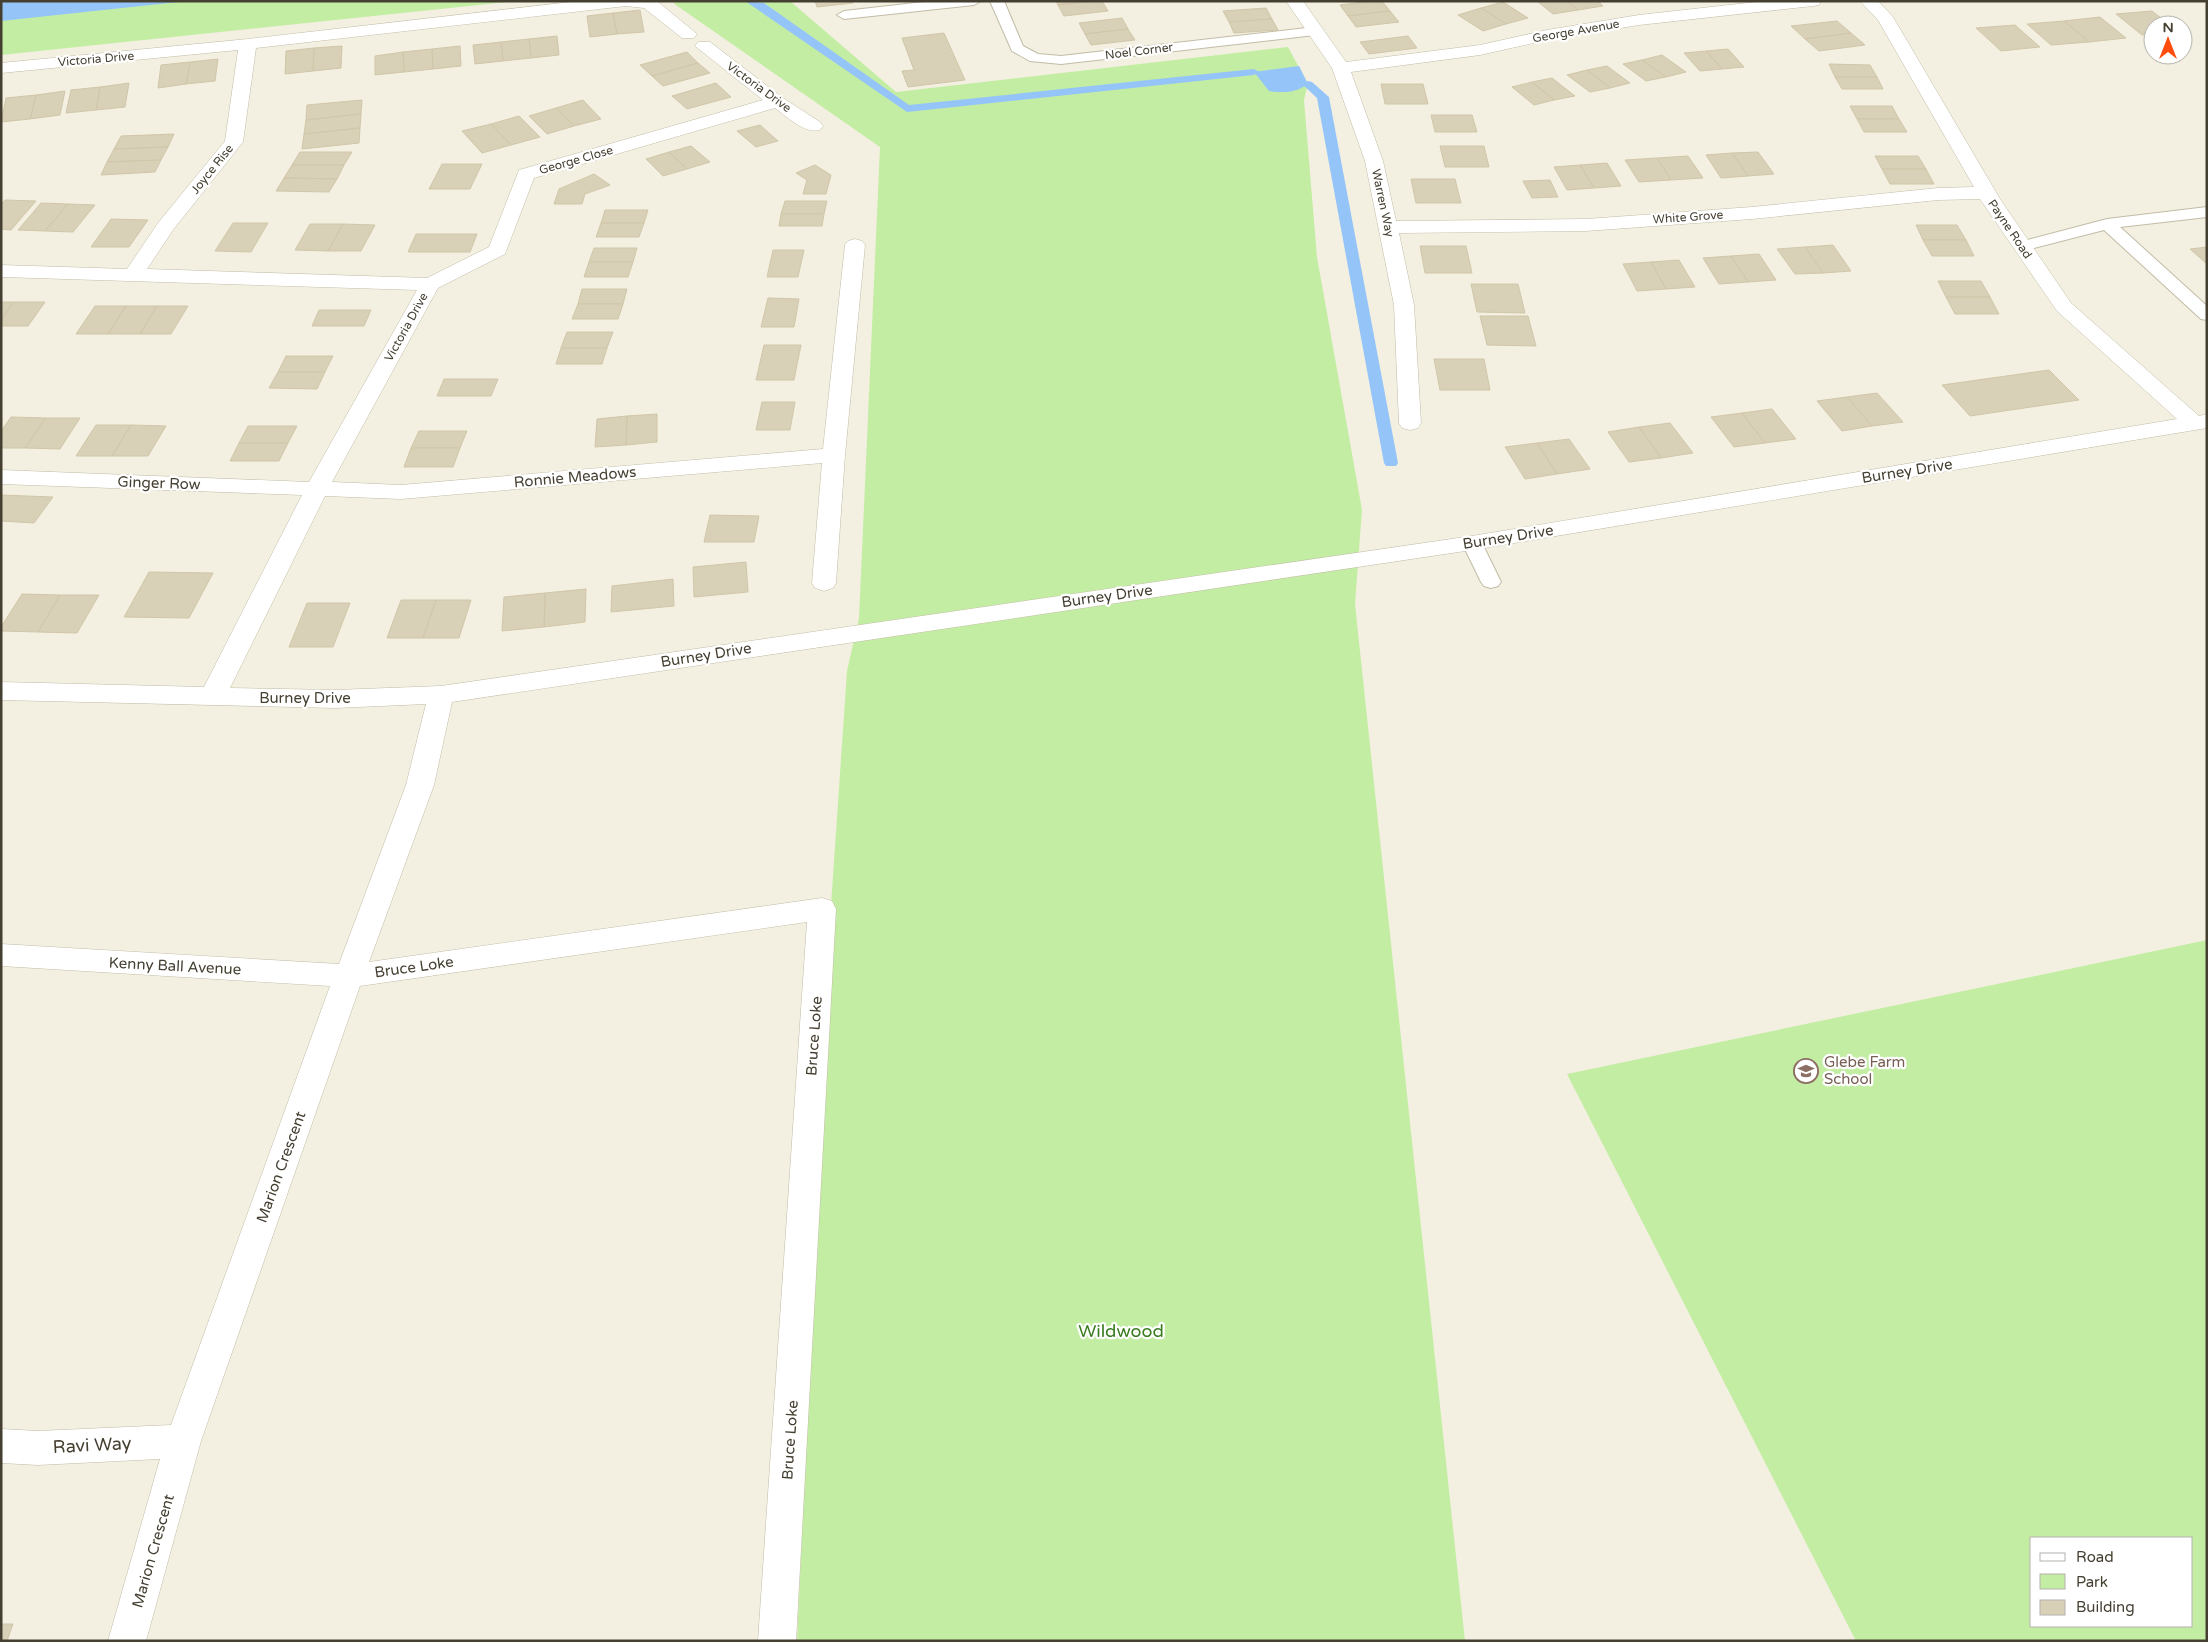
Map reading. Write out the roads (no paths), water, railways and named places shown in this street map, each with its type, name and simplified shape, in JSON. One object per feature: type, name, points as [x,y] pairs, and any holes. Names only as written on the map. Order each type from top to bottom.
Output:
[{"type":"street","name":"Victoria Drive","points":[[1,68],[248,44],[626,1],[648,3],[688,34]]},
{"type":"street","name":"Warren Way","points":[[1294,1],[1340,68],[1374,161],[1404,305],[1410,423]]},
{"type":"street","name":"George Avenue","points":[[1340,68],[1480,50],[1547,35],[1639,20],[1813,1]]},
{"type":"street","name":"Payne Road","points":[[1868,1],[1885,17],[1987,193],[2064,307],[2200,422]]},
{"type":"street","name":"Joyce Rise","points":[[132,276],[164,227],[234,142],[248,44]]},
{"type":"street","name":"Victoria Drive","points":[[704,46],[777,102],[814,126]]},
{"type":"street","name":"George Close","points":[[430,284],[498,250],[526,174],[777,102]]},
{"type":"street","name":"White Grove","points":[[1388,227],[1586,225],[1752,212],[1938,194],[1987,193]]},
{"type":"street","points":[[824,583],[834,455],[855,245]]},
{"type":"street","name":"Victoria Drive","points":[[1,271],[430,284],[316,490],[212,697]]},
{"type":"street","name":"Burney Drive","points":[[1,691],[336,699],[441,695],[1472,542],[2200,422]]},
{"type":"street","name":"Ronnie Meadows","points":[[316,490],[401,492],[834,455]]},
{"type":"street","name":"Ginger Row","points":[[1,477],[316,490]]},
{"type":"street","name":"Marion Crescent","points":[[127,1641],[183,1441],[348,976],[420,785],[441,695]]},
{"type":"street","name":"Bruce Loke","points":[[348,976],[822,909],[777,1641]]},
{"type":"street","name":"Kenny Ball Avenue","points":[[1,955],[348,976]]},
{"type":"street","name":"Ravi Way","points":[[1,1446],[38,1448],[183,1441]]},
{"type":"lane","points":[[844,15],[974,1]]},
{"type":"lane","name":"Noel Corner","points":[[997,1],[1017,48],[1035,58],[1062,60],[1314,31]]},
{"type":"lane","points":[[2022,246],[2107,224],[2207,212]]},
{"type":"lane","points":[[2107,224],[2207,315]]},
{"type":"lane","points":[[1472,542],[1491,582]]},
{"type":"water","points":[[1,1],[188,1],[1,21]]},
{"type":"water","points":[[1299,66],[1308,84],[1289,92],[1269,91],[1254,72]]},
{"type":"waterway","points":[[750,1],[760,5],[907,109],[1254,72]]},
{"type":"waterway","points":[[1308,84],[1323,97],[1391,463]]},
{"type":"place","name":"Glebe Farm School","points":[[1806,1071]]},
{"type":"park label","name":"Wildwood","points":[[1121,1331]]}]
